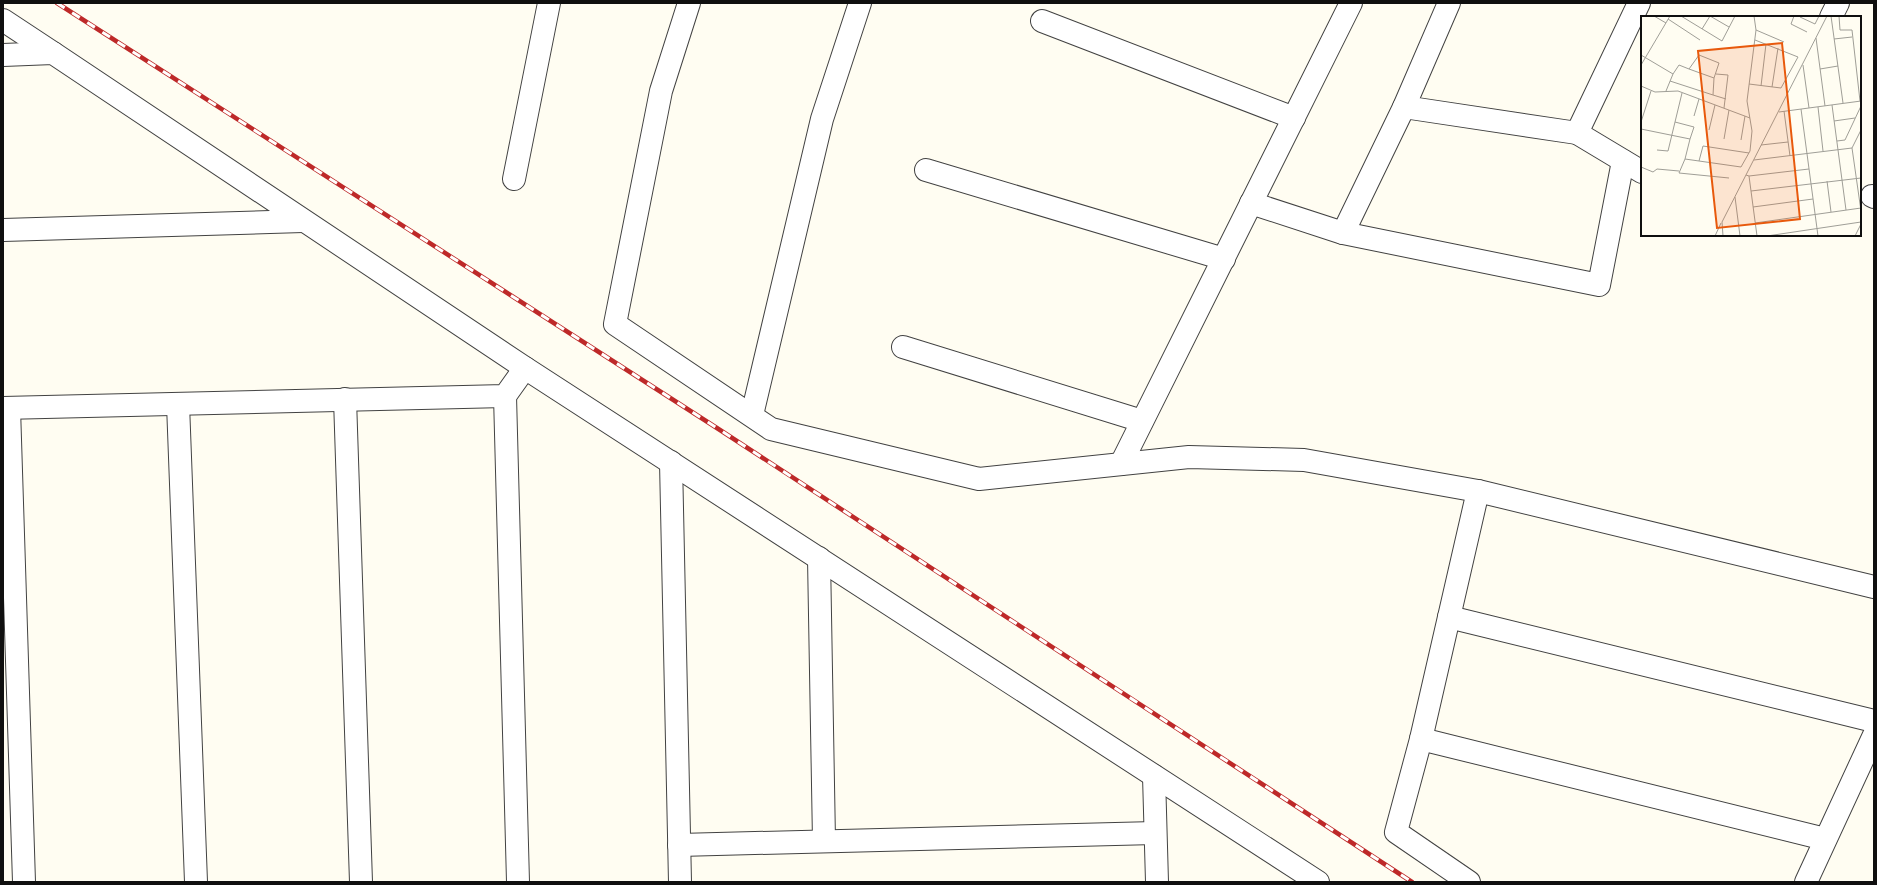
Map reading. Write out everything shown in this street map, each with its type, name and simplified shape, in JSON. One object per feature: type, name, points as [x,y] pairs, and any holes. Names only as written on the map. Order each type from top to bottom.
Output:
[{"type":"street","points":[[514,179],[548,3]]},
{"type":"street","points":[[689,3],[661,91],[615,324],[771,429],[979,479],[1189,457],[1304,460],[1478,491],[1874,588]]},
{"type":"street","points":[[752,415],[822,119],[860,3]]},
{"type":"street","points":[[1121,464],[1351,3]]},
{"type":"street","points":[[1343,233],[1404,107],[1449,3]]},
{"type":"street","points":[[1576,133],[1639,3]]},
{"type":"street","points":[[1832,16],[1838,3]]},
{"type":"street","points":[[3,20],[525,368],[1318,882]]},
{"type":"street","points":[[1042,22],[1294,118]]},
{"type":"street","points":[[3,55],[53,53]]},
{"type":"street","points":[[1404,107],[1576,133],[1641,171]]},
{"type":"street","points":[[1251,203],[1343,233],[1599,285],[1623,161]]},
{"type":"street","points":[[926,170],[1224,259]]},
{"type":"street","points":[[3,230],[303,221]]},
{"type":"street","points":[[903,346],[1142,421]]},
{"type":"street","points":[[518,882],[505,396],[525,368]]},
{"type":"street","points":[[24,882],[6,408],[505,396]]},
{"type":"street","points":[[345,400],[361,882]]},
{"type":"street","points":[[178,404],[196,882]]},
{"type":"street","points":[[671,462],[680,882]]},
{"type":"street","points":[[1469,882],[1396,832],[1421,739],[1478,491]]},
{"type":"street","points":[[819,558],[824,842]]},
{"type":"street","points":[[1449,617],[1874,721]]},
{"type":"street","points":[[1806,882],[1874,735]]},
{"type":"street","points":[[1421,739],[1825,839]]},
{"type":"street","points":[[1154,776],[1157,882]]},
{"type":"street","points":[[679,845],[1155,833]]},
{"type":"railway","points":[[57,3],[720,430],[1412,882]]}]
